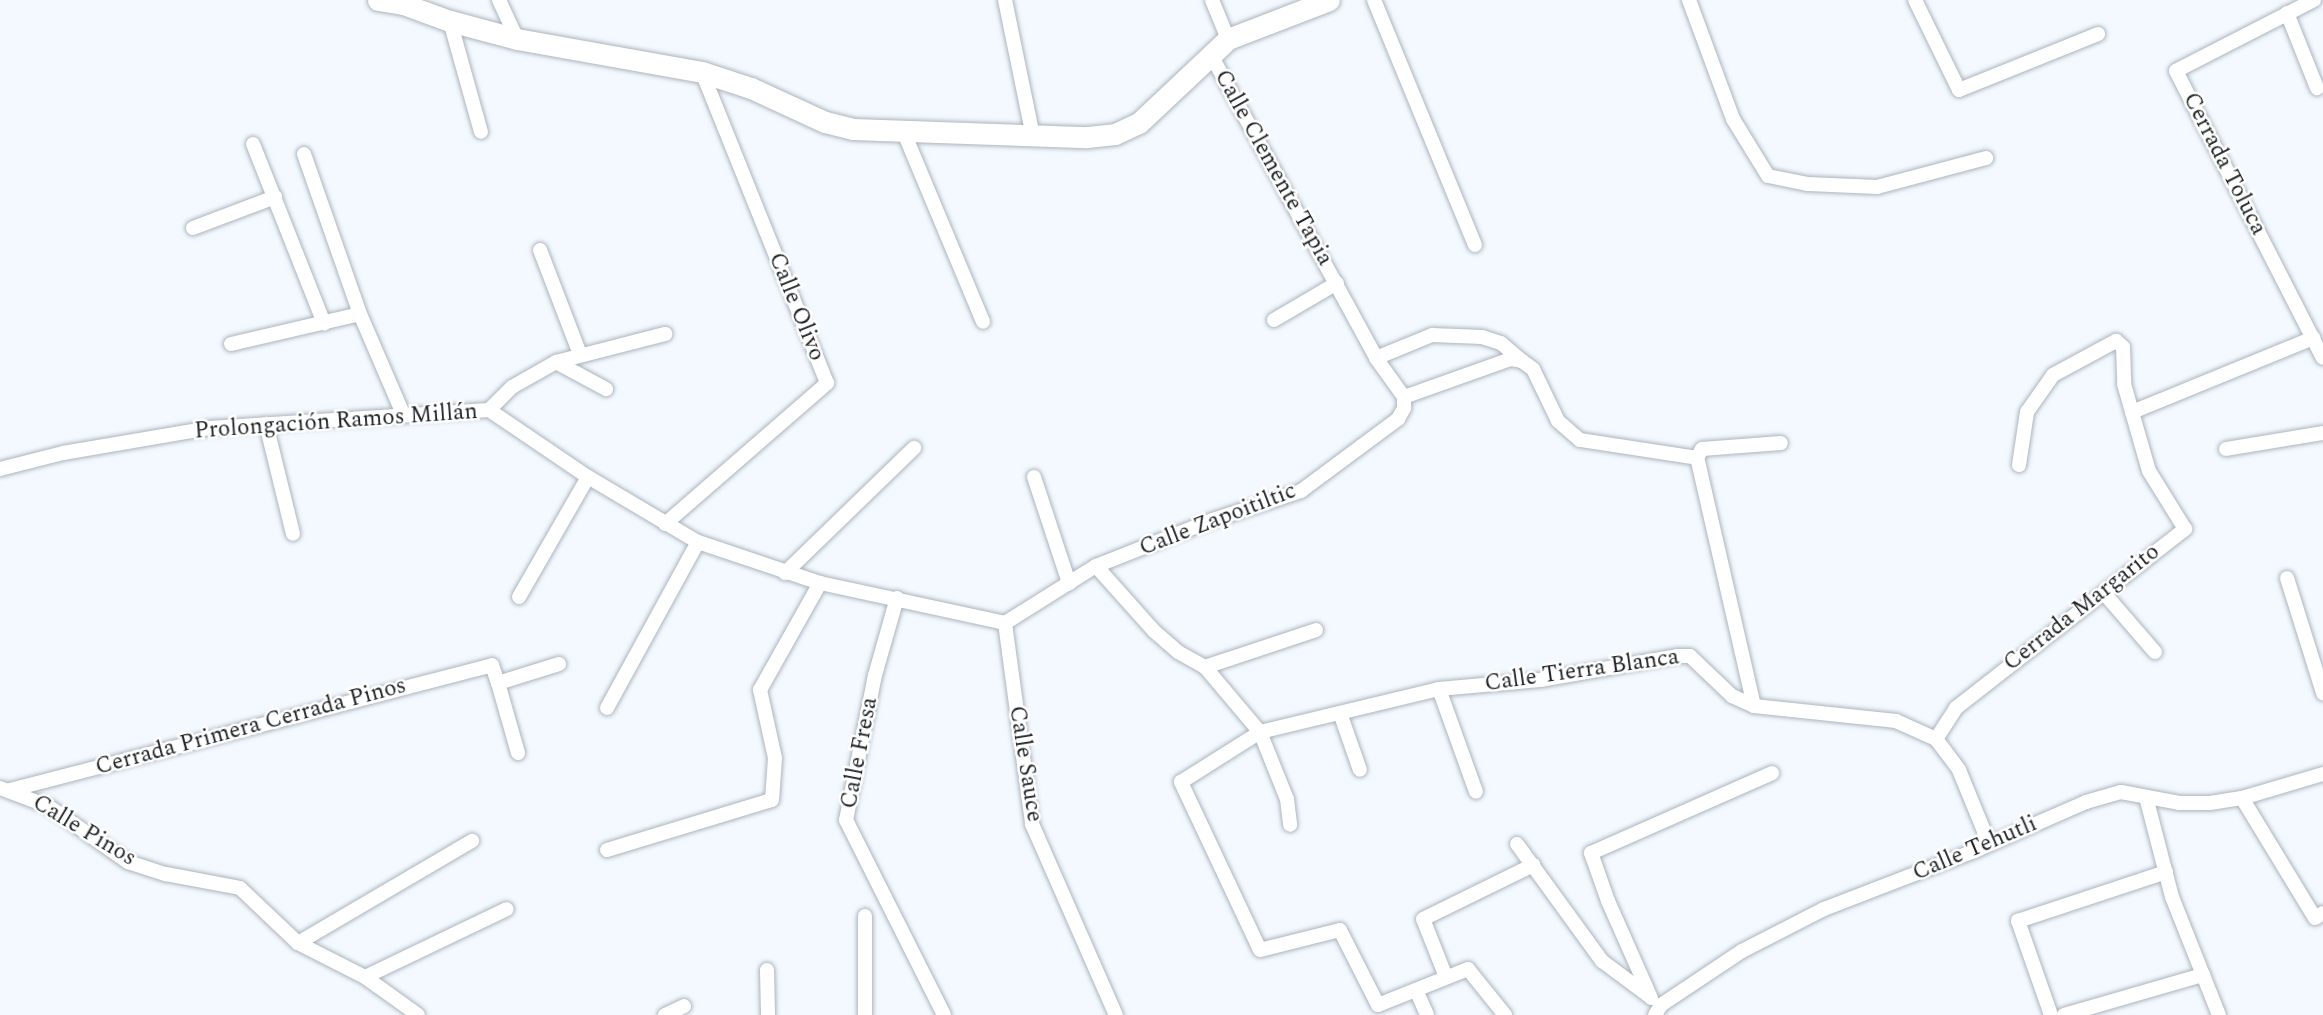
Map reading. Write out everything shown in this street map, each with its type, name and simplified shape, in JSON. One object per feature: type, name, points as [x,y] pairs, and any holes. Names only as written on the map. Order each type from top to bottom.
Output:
[{"type":"street","points":[[378,0],[403,4],[450,21],[517,39],[702,72],[751,88],[825,122],[853,129],[902,128],[1032,137],[1101,136],[1115,134],[1139,123],[1228,38],[1329,0]]},
{"type":"street","points":[[499,0],[517,39]]},
{"type":"street","points":[[1005,0],[1032,137]]},
{"type":"street","points":[[1212,0],[1228,38]]},
{"type":"street","points":[[1374,0],[1475,245]]},
{"type":"street","points":[[1689,0],[1733,119],[1768,176],[1808,184],[1877,187],[1986,158]]},
{"type":"street","points":[[1915,0],[1959,90],[2098,34]]},
{"type":"street","name":"Cerrada Toluca","points":[[2314,0],[2176,71],[2323,358]]},
{"type":"street","points":[[2287,13],[2316,89]]},
{"type":"street","points":[[450,21],[481,132]]},
{"type":"street","name":"Calle Clemente Tapia","points":[[1210,53],[1376,358]]},
{"type":"street","name":"Calle Olivo","points":[[665,524],[827,383],[702,72]]},
{"type":"street","points":[[902,128],[983,321]]},
{"type":"street","points":[[253,144],[324,323]]},
{"type":"street","points":[[304,154],[360,314],[403,414]]},
{"type":"street","points":[[193,228],[275,197]]},
{"type":"street","points":[[540,250],[580,354]]},
{"type":"street","points":[[1274,320],[1337,283]]},
{"type":"street","points":[[231,344],[360,314]]},
{"type":"street","points":[[489,410],[512,387],[556,362],[665,334]]},
{"type":"street","points":[[1522,361],[1511,359],[1404,397],[1376,358],[1432,335],[1482,337],[1501,343],[1532,369],[1558,421],[1580,440],[1697,458]]},
{"type":"street","points":[[2019,465],[2027,412],[2053,375],[2116,341],[2123,347],[2124,384],[2132,412],[2313,338]]},
{"type":"street","points":[[556,362],[606,389]]},
{"type":"street","name":"Calle Zapoitiltic","points":[[1005,623],[1096,566],[1301,491],[1398,419],[1404,408],[1404,397]]},
{"type":"street","name":"Prolongación Ramos Millán","points":[[0,469],[63,453],[209,428],[489,410],[588,477],[698,542],[820,583],[1005,623]]},
{"type":"street","name":"Cerrada Margarito","points":[[1936,739],[1956,708],[2185,529],[2149,471],[2132,412]]},
{"type":"street","points":[[266,424],[293,534]]},
{"type":"street","points":[[2226,449],[2323,433]]},
{"type":"street","points":[[1754,706],[1697,458],[1702,449],[1781,443]]},
{"type":"street","points":[[786,573],[914,448]]},
{"type":"street","points":[[519,597],[588,477]]},
{"type":"street","points":[[1034,477],[1069,583]]},
{"type":"street","points":[[607,708],[698,542]]},
{"type":"street","points":[[1096,566],[1154,631],[1178,652],[1205,667],[1260,732],[1287,799],[1290,825]]},
{"type":"street","points":[[2287,578],[2323,693]]},
{"type":"street","points":[[607,850],[772,800],[775,758],[760,690],[820,583]]},
{"type":"street","points":[[2104,593],[2155,652]]},
{"type":"street","name":"Calle Fresa","points":[[897,598],[875,675],[846,820],[944,1015]]},
{"type":"street","name":"Calle Sauce","points":[[1005,623],[1032,824],[1116,1015]]},
{"type":"street","points":[[1205,667],[1316,630]]},
{"type":"street","name":"Calle Tierra Blanca","points":[[1416,990],[1378,1006],[1340,930],[1260,950],[1181,782],[1260,732],[1438,689],[1540,680],[1677,656],[1690,656],[1732,696],[1754,706],[1896,721],[1936,739]]},
{"type":"street","points":[[518,753],[498,683],[559,664]]},
{"type":"street","name":"Cerrada Primera Cerrada Pinos","points":[[5,789],[492,665],[498,683]]},
{"type":"street","points":[[1438,689],[1476,792]]},
{"type":"street","points":[[1340,713],[1360,770]]},
{"type":"street","points":[[1936,739],[1959,771],[1990,843]]},
{"type":"street","points":[[1656,1006],[1608,901],[1591,853],[1772,773]]},
{"type":"street","name":"Calle Tehutli","points":[[1656,1006],[1742,951],[1824,909],[2086,802],[2121,792],[2179,803],[2242,798],[2323,774]]},
{"type":"street","name":"Calle Pinos","points":[[5,789],[48,806],[128,862],[166,874],[240,888],[298,943],[365,977],[418,1015]]},
{"type":"street","points":[[2146,797],[2172,897],[2219,1015]]},
{"type":"street","points":[[2242,798],[2315,918],[2323,913]]},
{"type":"street","points":[[298,943],[471,841]]},
{"type":"street","points":[[1517,844],[1602,961],[1656,1006]]},
{"type":"street","points":[[1447,977],[1423,919],[1533,865]]},
{"type":"street","points":[[2051,1015],[2018,921],[2166,872]]},
{"type":"street","points":[[365,977],[507,909]]},
{"type":"street","points":[[865,916],[865,1015]]},
{"type":"street","points":[[1427,1015],[1416,990],[1468,969],[1505,1015]]},
{"type":"street","points":[[767,970],[768,1015]]},
{"type":"street","points":[[2064,1015],[2203,975]]},
{"type":"street","points":[[665,1015],[684,1006]]}]
